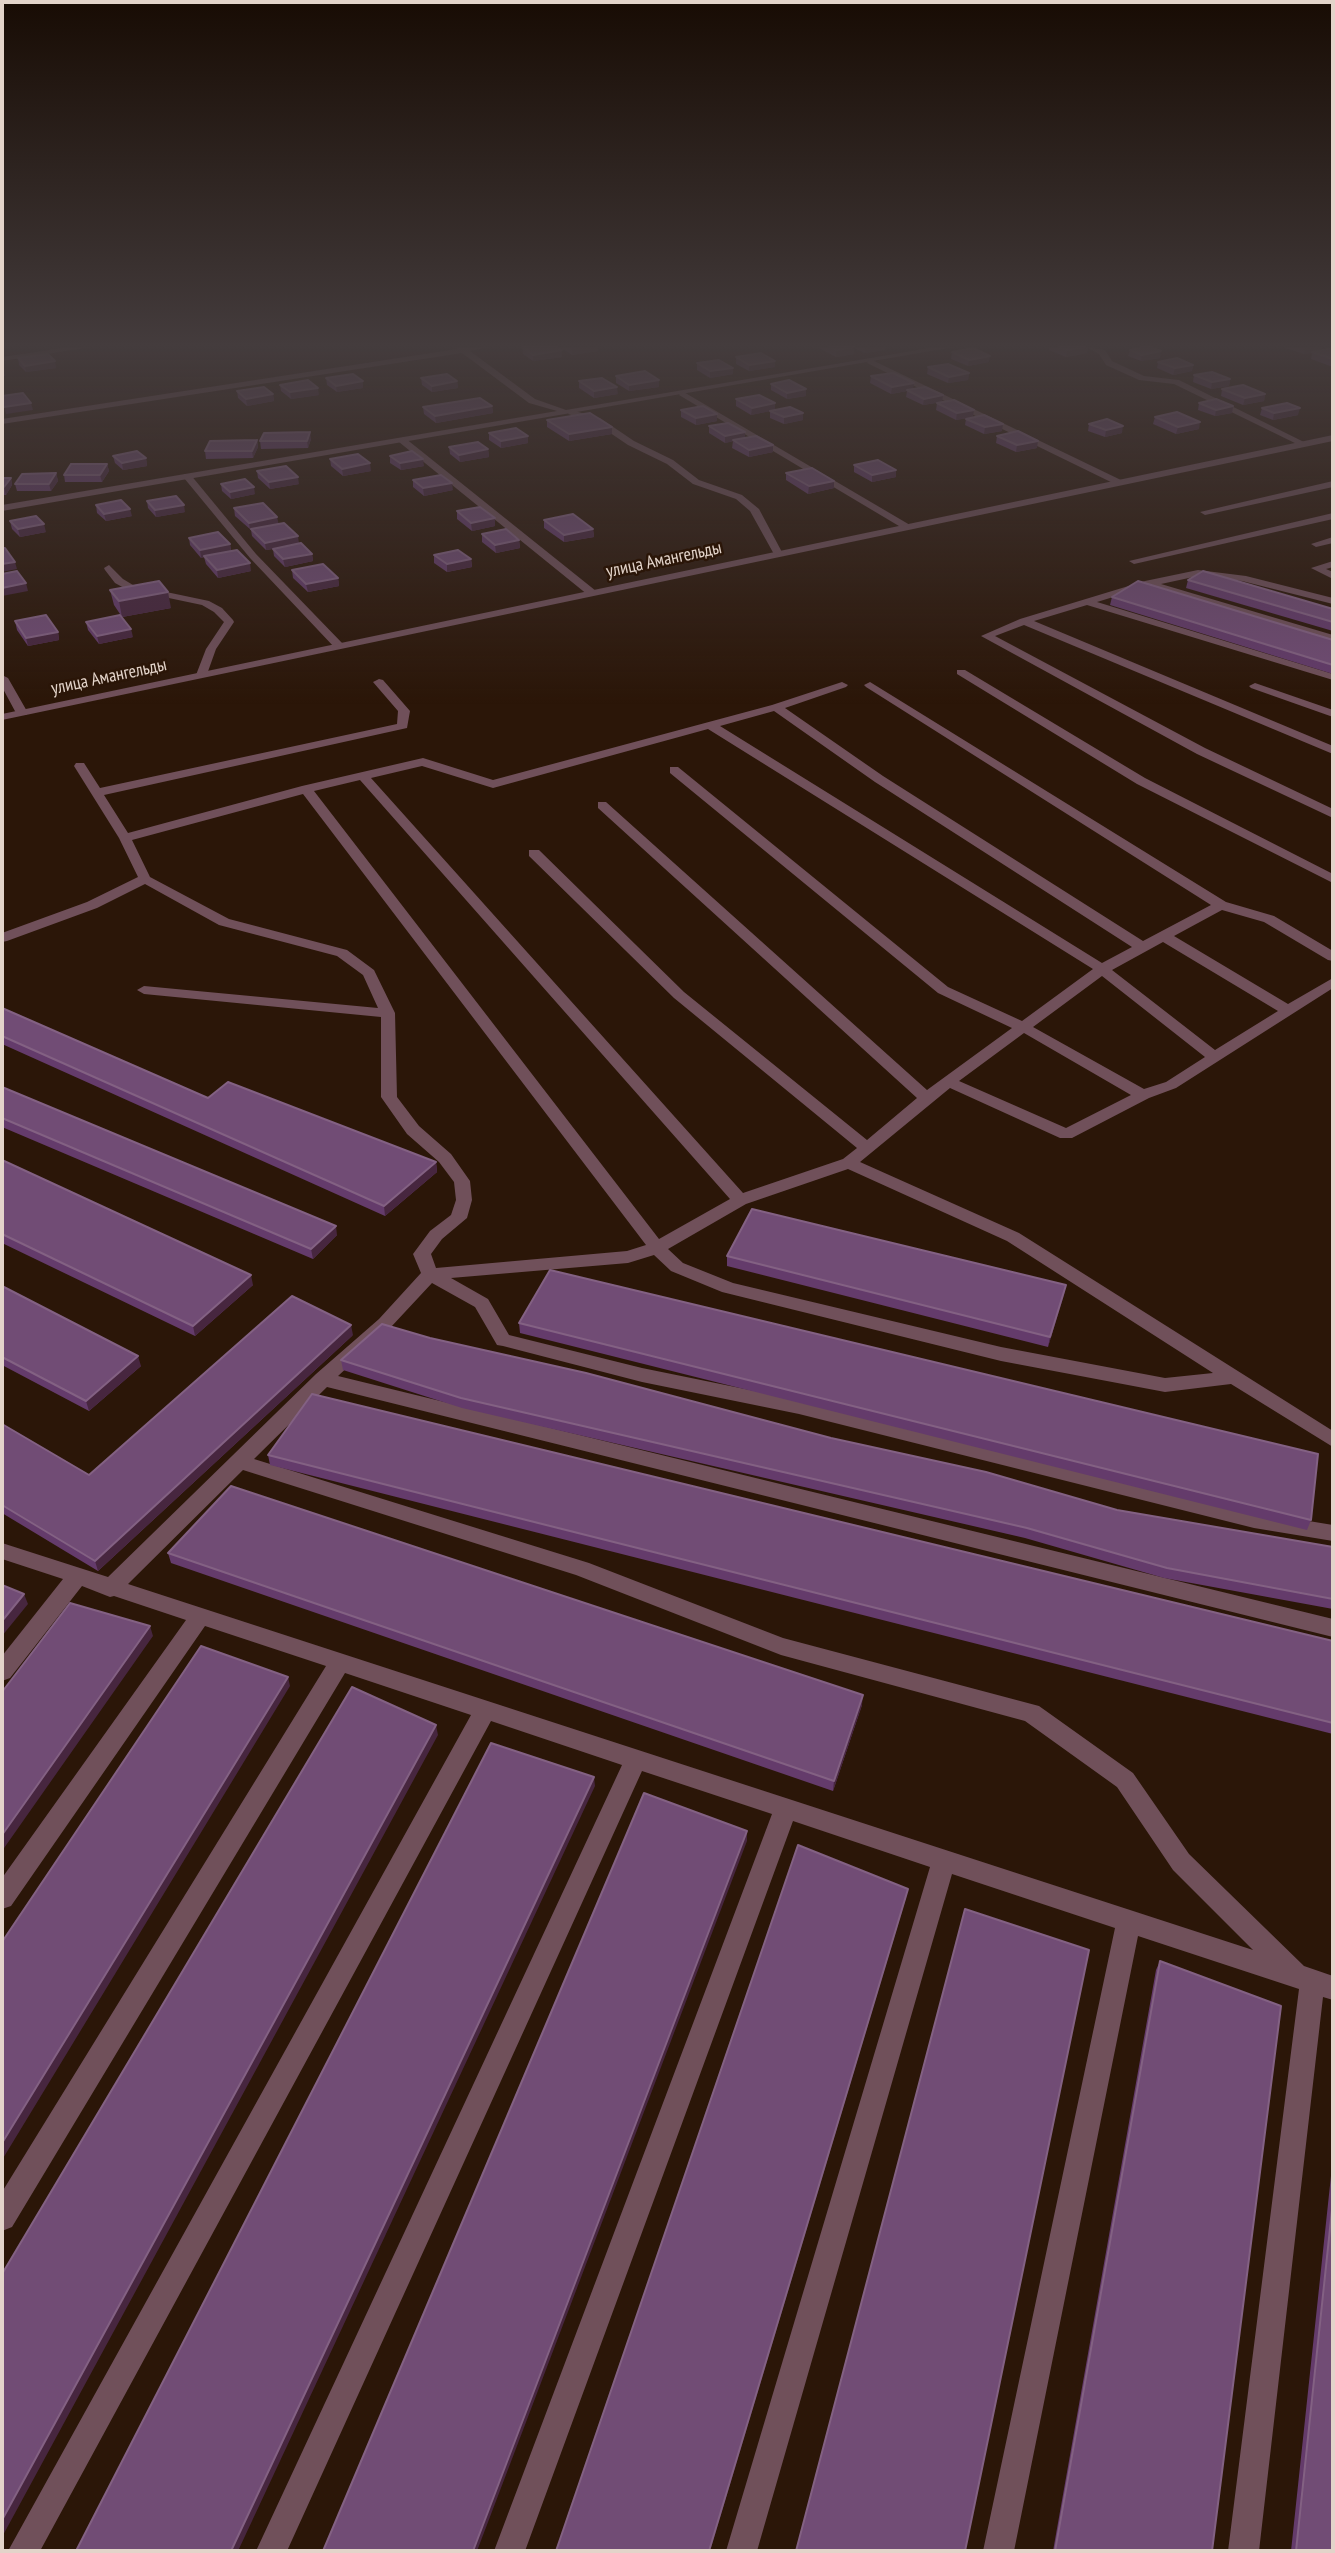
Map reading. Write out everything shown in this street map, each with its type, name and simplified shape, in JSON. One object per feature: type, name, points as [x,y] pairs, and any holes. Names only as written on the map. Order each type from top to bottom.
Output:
[{"type":"street","points":[[2,508],[246,466]]},
{"type":"street","points":[[434,466],[592,593]]},
{"type":"street","points":[[675,466],[696,482],[739,497],[754,509],[778,554]]},
{"type":"street","points":[[805,466],[907,527]]},
{"type":"street","points":[[1085,466],[1120,483]]},
{"type":"street","name":"улица Амангельды","points":[[2,718],[1200,466]]},
{"type":"street","points":[[187,476],[253,556],[339,646]]},
{"type":"street","points":[[1205,512],[1333,484]]},
{"type":"street","points":[[1134,561],[1333,516]]},
{"type":"street","points":[[1316,544],[1333,540]]},
{"type":"street","points":[[1333,564],[1316,568],[1333,576]]},
{"type":"street","points":[[110,568],[119,581],[130,587],[205,603],[218,610],[229,622],[211,649],[201,675]]},
{"type":"street","points":[[1333,601],[1242,578],[1198,573],[1149,583],[1024,621],[986,636],[1201,751],[1333,814]]},
{"type":"street","points":[[1149,583],[1333,638]]},
{"type":"street","points":[[1090,603],[1333,677]]},
{"type":"street","points":[[1024,621],[1333,750]]},
{"type":"street","points":[[961,672],[1141,780],[1333,879]]},
{"type":"street","points":[[2,678],[22,713]]},
{"type":"street","points":[[96,793],[404,726],[404,710],[379,682]]},
{"type":"street","points":[[125,838],[306,789],[423,762],[493,784],[776,707],[842,685]]},
{"type":"street","points":[[870,685],[1221,905],[1269,919],[1333,957]]},
{"type":"street","points":[[1255,686],[1333,715]]},
{"type":"street","points":[[776,707],[879,779],[1142,947]]},
{"type":"street","points":[[710,725],[1102,969],[1216,1058]]},
{"type":"street","points":[[80,766],[125,838],[145,879],[224,922],[342,953],[369,973],[388,1013],[389,1097],[413,1130],[445,1158],[462,1181],[464,1200],[459,1218],[436,1235],[422,1254],[430,1275],[482,1303],[503,1340],[642,1375],[800,1407],[1254,1520],[1333,1533]]},
{"type":"street","points":[[674,771],[943,990],[1023,1027],[1143,1095]]},
{"type":"street","points":[[363,776],[740,1200]]},
{"type":"street","points":[[306,789],[657,1248],[677,1267],[728,1288],[1001,1354],[1165,1385],[1235,1377]]},
{"type":"street","points":[[601,805],[926,1098]]},
{"type":"street","points":[[534,853],[679,995],[867,1148]]},
{"type":"street","points":[[2,938],[92,905],[145,879]]},
{"type":"street","points":[[110,1589],[323,1379],[386,1323],[430,1275],[628,1257],[657,1248],[740,1200],[849,1163],[926,1098],[1102,969],[1221,905]]},
{"type":"street","points":[[1164,936],[1287,1010]]},
{"type":"street","points":[[949,1082],[1066,1134],[1143,1095],[1171,1085],[1281,1018],[1287,1010],[1333,982]]},
{"type":"street","points":[[144,990],[388,1013]]},
{"type":"street","points":[[849,1163],[1013,1237],[1333,1440]]},
{"type":"street","points":[[323,1379],[1333,1628]]},
{"type":"street","points":[[241,1462],[582,1569],[781,1646],[1031,1713],[1125,1780],[1181,1862],[1314,1981]]},
{"type":"street","points":[[2,1551],[76,1578],[1314,1981]]},
{"type":"street","points":[[2,1672],[76,1578]]},
{"type":"street","points":[[2,1898],[200,1618]]},
{"type":"street","points":[[2,2217],[339,1664]]},
{"type":"street","points":[[23,2551],[485,1712]]},
{"type":"street","points":[[271,2551],[636,1760]]},
{"type":"street","points":[[509,2551],[786,1809]]},
{"type":"street","points":[[741,2551],[944,1861]]},
{"type":"street","points":[[998,2551],[1129,1921]]},
{"type":"street","points":[[1244,2551],[1314,1981]]},
{"type":"building","points":[[70,466],[106,466],[100,475],[64,475]]},
{"type":"building","points":[[286,466],[298,477],[269,482],[257,471]]},
{"type":"building","points":[[856,466],[889,466],[896,470],[872,475]]},
{"type":"building","points":[[812,468],[834,481],[809,486],[786,473]]},
{"type":"building","points":[[56,473],[49,484],[15,484],[22,474]]},
{"type":"building","points":[[441,475],[452,483],[423,488],[413,480]]},
{"type":"building","points":[[2,478],[11,478],[4,487],[2,487]]},
{"type":"building","points":[[245,479],[254,487],[230,492],[221,484]]},
{"type":"building","points":[[176,496],[184,505],[155,510],[147,501]]},
{"type":"building","points":[[121,500],[130,509],[104,514],[96,505]]},
{"type":"building","points":[[263,503],[277,517],[249,523],[234,508]]},
{"type":"building","points":[[480,507],[495,518],[471,523],[457,511]]},
{"type":"building","points":[[573,514],[593,529],[564,535],[544,520]]},
{"type":"building","points":[[36,516],[44,524],[18,529],[10,521]]},
{"type":"building","points":[[284,523],[298,536],[265,543],[251,529]]},
{"type":"building","points":[[506,529],[519,540],[495,545],[482,534]]},
{"type":"building","points":[[218,532],[230,544],[200,550],[189,538]]},
{"type":"building","points":[[301,543],[312,554],[283,559],[273,549]]},
{"type":"building","points":[[2,548],[5,548],[15,562],[2,564]]},
{"type":"building","points":[[237,550],[250,563],[217,570],[204,556]]},
{"type":"building","points":[[458,550],[471,559],[447,564],[434,555]]},
{"type":"building","points":[[323,564],[338,578],[306,584],[292,570]]},
{"type":"building","points":[[17,571],[26,583],[2,588],[2,574]]},
{"type":"building","points":[[1203,571],[1333,609],[1333,622],[1188,580]]},
{"type":"building","points":[[159,581],[168,592],[119,601],[110,590]]},
{"type":"building","points":[[1138,581],[1333,640],[1333,665],[1112,597]]},
{"type":"building","points":[[46,615],[58,632],[26,638],[15,621]]},
{"type":"building","points":[[120,615],[131,629],[97,636],[86,622]]},
{"type":"building","points":[[2,1008],[208,1098],[228,1082],[436,1162],[384,1206],[2,1036]]},
{"type":"building","points":[[2,1087],[336,1226],[311,1249],[2,1118]]},
{"type":"building","points":[[2,1160],[251,1275],[193,1326],[2,1234]]},
{"type":"building","points":[[752,1209],[1066,1285],[1050,1337],[727,1256]]},
{"type":"building","points":[[550,1270],[1318,1454],[1311,1520],[519,1323]]},
{"type":"building","points":[[2,1286],[138,1356],[86,1401],[2,1357]]},
{"type":"building","points":[[292,1296],[351,1325],[95,1561],[2,1505],[2,1424],[89,1475]]},
{"type":"building","points":[[382,1324],[430,1338],[586,1373],[831,1438],[986,1472],[1117,1510],[1333,1547],[1333,1599],[1167,1568],[1027,1528],[461,1398],[341,1360]]},
{"type":"building","points":[[312,1394],[1333,1641],[1333,1723],[268,1455]]},
{"type":"building","points":[[231,1486],[863,1695],[834,1781],[168,1553]]},
{"type":"building","points":[[2,1585],[24,1594],[2,1621]]},
{"type":"building","points":[[70,1603],[150,1626],[2,1835],[2,1692]]},
{"type":"building","points":[[201,1646],[288,1677],[2,2143],[2,1942]]},
{"type":"building","points":[[352,1687],[436,1725],[2,2520],[2,2274]]},
{"type":"building","points":[[491,1743],[594,1777],[231,2551],[76,2551]]},
{"type":"building","points":[[644,1793],[747,1831],[473,2551],[323,2551]]},
{"type":"building","points":[[798,1845],[908,1889],[709,2551],[556,2551]]},
{"type":"building","points":[[965,1909],[1089,1950],[965,2551],[796,2551]]},
{"type":"building","points":[[1160,1961],[1281,2006],[1212,2551],[1055,2551]]},
{"type":"building","points":[[1333,2200],[1333,2551],[1296,2551]]}]
